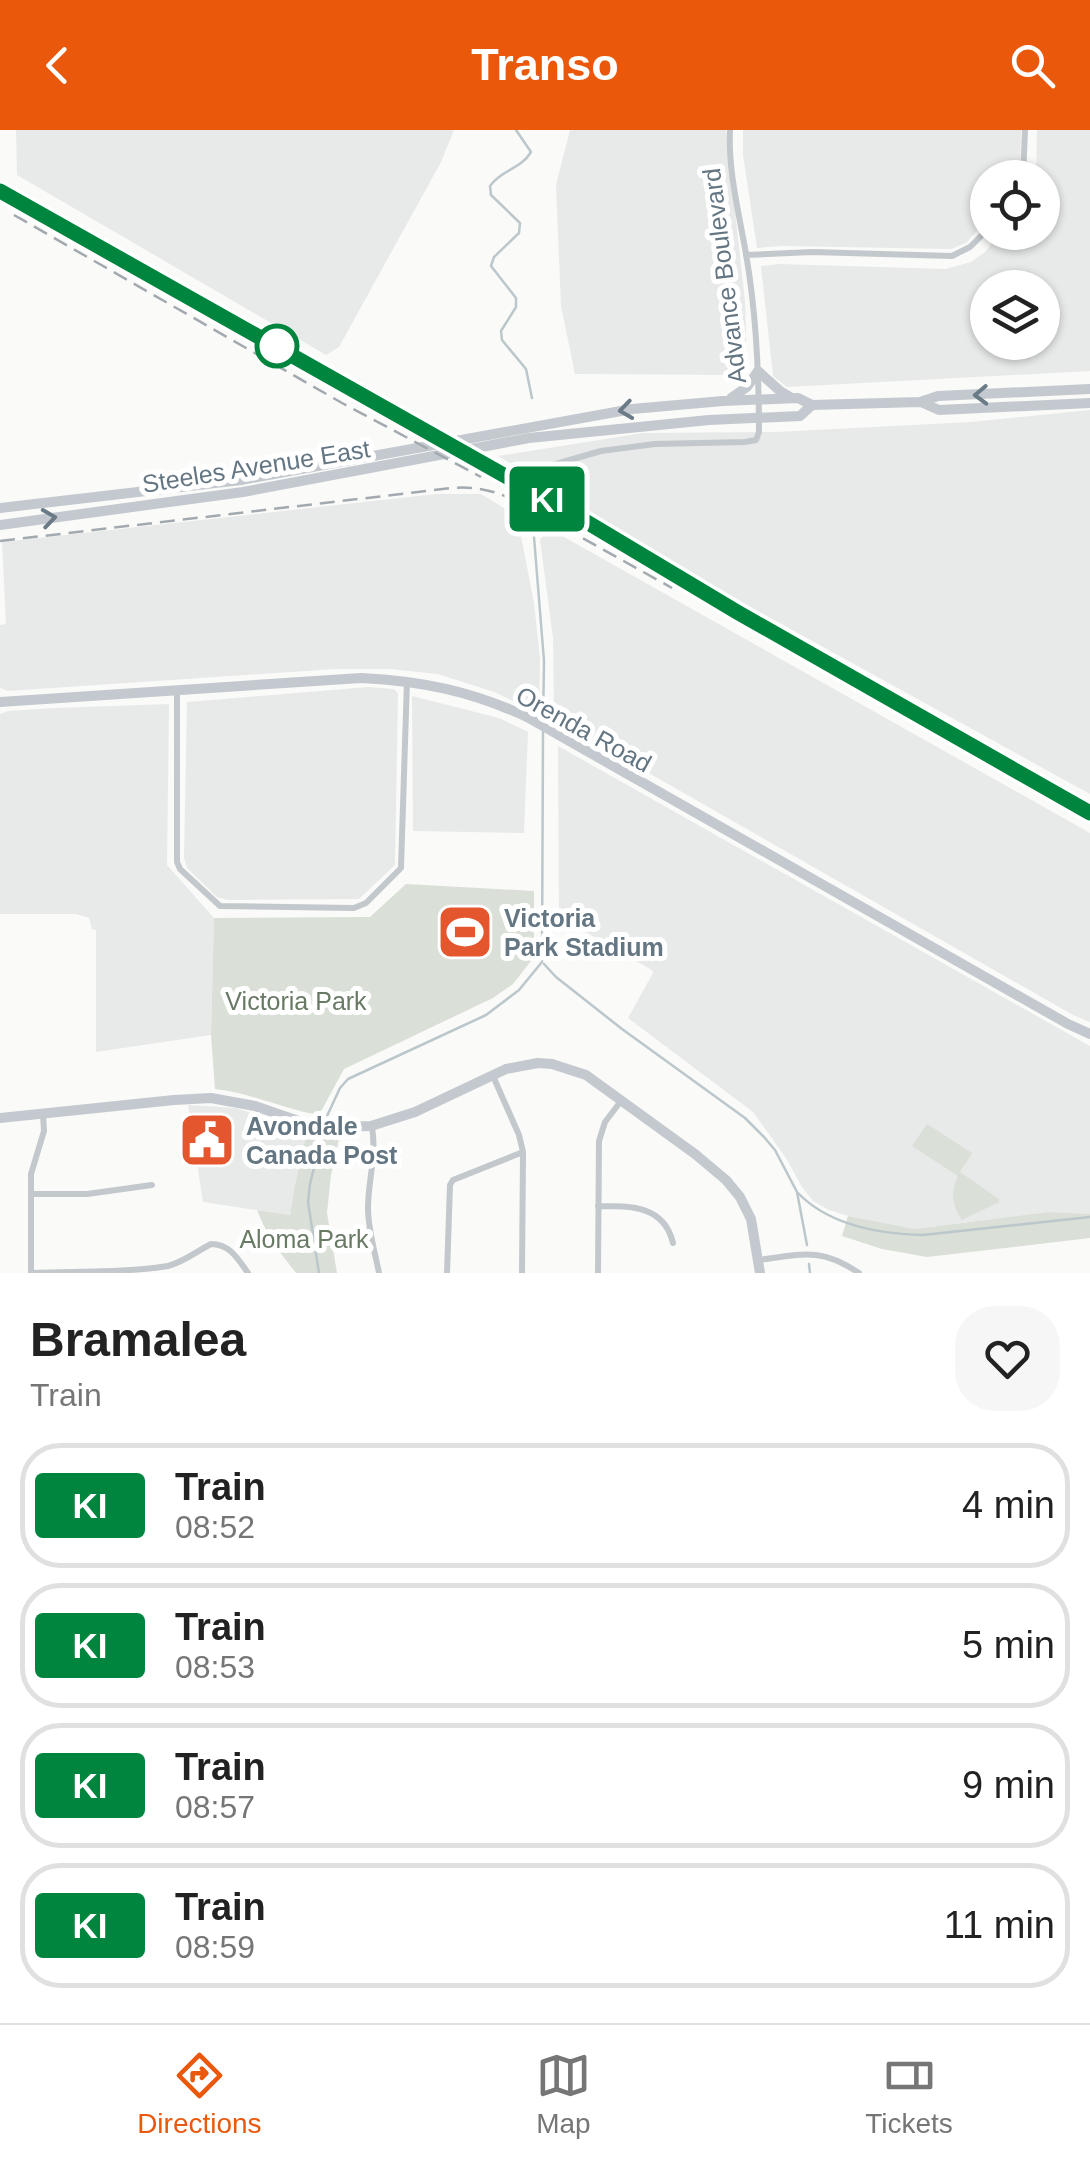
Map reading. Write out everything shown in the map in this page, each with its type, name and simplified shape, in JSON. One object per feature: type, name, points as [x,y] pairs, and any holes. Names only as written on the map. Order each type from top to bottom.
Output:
[{"type":"main road","points":[[723,400],[747,387],[758,371],[793,398]]},
{"type":"main road","name":"Steeles Avenue East","points":[[0,508],[242,486],[379,455],[632,409],[793,398],[812,405],[920,402],[938,396],[1090,388]]},
{"type":"main road","name":"Steeles Avenue East","points":[[920,402],[940,410],[1090,403]]},
{"type":"main road","name":"Steeles Avenue East","points":[[0,524],[390,464],[506,442],[672,423],[800,416],[812,405]]},
{"type":"main road","name":"Orenda Road","points":[[0,702],[361,678],[407,680],[477,696],[536,722],[1090,1034]]},
{"type":"main road","points":[[0,1118],[211,1098],[255,1106],[307,1124],[372,1126],[415,1112],[520,1066],[552,1064],[586,1075],[712,1167],[734,1188],[751,1218],[760,1273]]},
{"type":"street","name":"Advance Boulevard","points":[[730,130],[731,166],[746,255],[758,371],[759,418]]},
{"type":"street","points":[[1024,160],[1025,130]]},
{"type":"street","points":[[746,255],[788,252],[952,256],[970,247]]},
{"type":"street","points":[[517,470],[549,466],[600,451],[655,444],[754,441],[759,418]]},
{"type":"street","points":[[177,692],[180,869],[220,906],[354,908],[366,903],[400,868],[407,680]]},
{"type":"street","points":[[493,1076],[523,1152],[522,1273]]},
{"type":"street","points":[[598,1273],[599,1141],[601,1130],[621,1101]]},
{"type":"street","points":[[43,1114],[44,1131],[31,1174],[31,1273],[155,1269],[171,1266],[217,1244],[231,1250],[248,1273]]},
{"type":"street","points":[[372,1126],[375,1156],[368,1220],[379,1273]]},
{"type":"street","points":[[447,1273],[453,1180],[523,1152]]},
{"type":"street","points":[[31,1194],[87,1194],[152,1184]]},
{"type":"street","points":[[598,1206],[644,1209],[667,1226],[674,1243]]},
{"type":"street","points":[[759,1260],[819,1254],[860,1273]]},
{"type":"shaded area","points":[[16,130],[454,130],[441,162],[339,347],[326,355],[17,175]]},
{"type":"shaded area","points":[[570,130],[726,130],[745,301],[747,365],[742,372],[575,374],[561,306],[556,185]]},
{"type":"shaded area","points":[[743,130],[1021,130],[1020,160],[970,160],[970,238],[951,249],[757,248]]},
{"type":"shaded area","points":[[1037,130],[1090,130],[1090,371],[787,387],[773,376],[761,266],[946,269],[971,262],[985,252],[1060,250],[1060,160],[1036,160]]},
{"type":"shaded area","points":[[1090,410],[1090,794],[736,599],[721,597],[552,499],[551,477],[546,473],[533,476],[498,456],[643,433],[776,432],[971,422]]},
{"type":"shaded area","points":[[436,494],[481,494],[512,513],[521,536],[534,603],[540,658],[539,713],[494,692],[438,674],[389,669],[335,669],[8,691],[0,688],[0,625],[6,624],[2,542]]},
{"type":"shaded area","points":[[548,528],[1090,833],[1090,1022],[554,719],[553,638],[540,540]]},
{"type":"shaded area","points":[[368,687],[394,689],[398,693],[395,865],[359,899],[217,897],[187,868],[184,858],[187,702]]},
{"type":"shaded area","points":[[412,696],[499,718],[528,732],[524,833],[413,831]]},
{"type":"shaded area","points":[[169,704],[167,865],[214,918],[211,1035],[96,1052],[96,930],[89,918],[76,914],[0,914],[0,714]]},
{"type":"shaded area","points":[[558,746],[1090,1046],[1090,1214],[1048,1212],[915,1229],[848,1216],[813,1201],[753,1112],[628,1018],[652,970],[559,917]]},
{"type":"shaded area","points":[[188,1105],[236,1108],[307,1131],[290,1215],[203,1202]]},
{"type":"green space","name":"Victoria Park","points":[[406,884],[534,891],[534,957],[513,984],[493,998],[344,1069],[319,1115],[215,1089],[211,1035],[214,918],[370,917]]},
{"type":"green space","points":[[927,1124],[972,1153],[960,1172],[999,1202],[962,1220],[953,1198],[958,1176],[912,1146]]},
{"type":"green space","name":"Aloma Park","points":[[307,1131],[340,1135],[327,1213],[337,1273],[296,1273],[269,1238],[257,1210],[290,1215]]},
{"type":"green space","points":[[1048,1212],[1090,1214],[1090,1238],[927,1257],[882,1249],[842,1236],[848,1216],[915,1229]]},
{"type":"waterway","points":[[516,130],[531,152],[490,186],[491,195],[520,223],[519,233],[494,257],[491,266],[516,298],[516,307],[501,331],[502,340],[526,369],[532,398]]},
{"type":"waterway","points":[[541,472],[542,490]]},
{"type":"waterway","points":[[532,512],[544,661],[543,724]]},
{"type":"waterway","points":[[327,1116],[348,1079],[486,1015],[519,990],[542,962],[543,732]]},
{"type":"waterway","points":[[544,964],[622,1029],[745,1118],[764,1137],[797,1192],[807,1245]]},
{"type":"waterway","points":[[319,1273],[308,1202],[322,1135]]},
{"type":"waterway","points":[[798,1193],[840,1221],[906,1234],[1090,1217]]},
{"type":"waterway","points":[[809,1264],[810,1273]]},
{"type":"railway","points":[[0,191],[580,518],[1090,813]]},
{"type":"railway","points":[[14,215],[342,403],[481,477]]},
{"type":"railway","points":[[0,541],[470,488],[518,502],[672,588]]},
{"type":"train","name":"KI","points":[[0,191],[580,518],[1090,813]]},
{"type":"place","name":"Victoria Park Stadium","points":[[465,932]]},
{"type":"place","name":"Avondale Canada Post","points":[[207,1140]]}]
